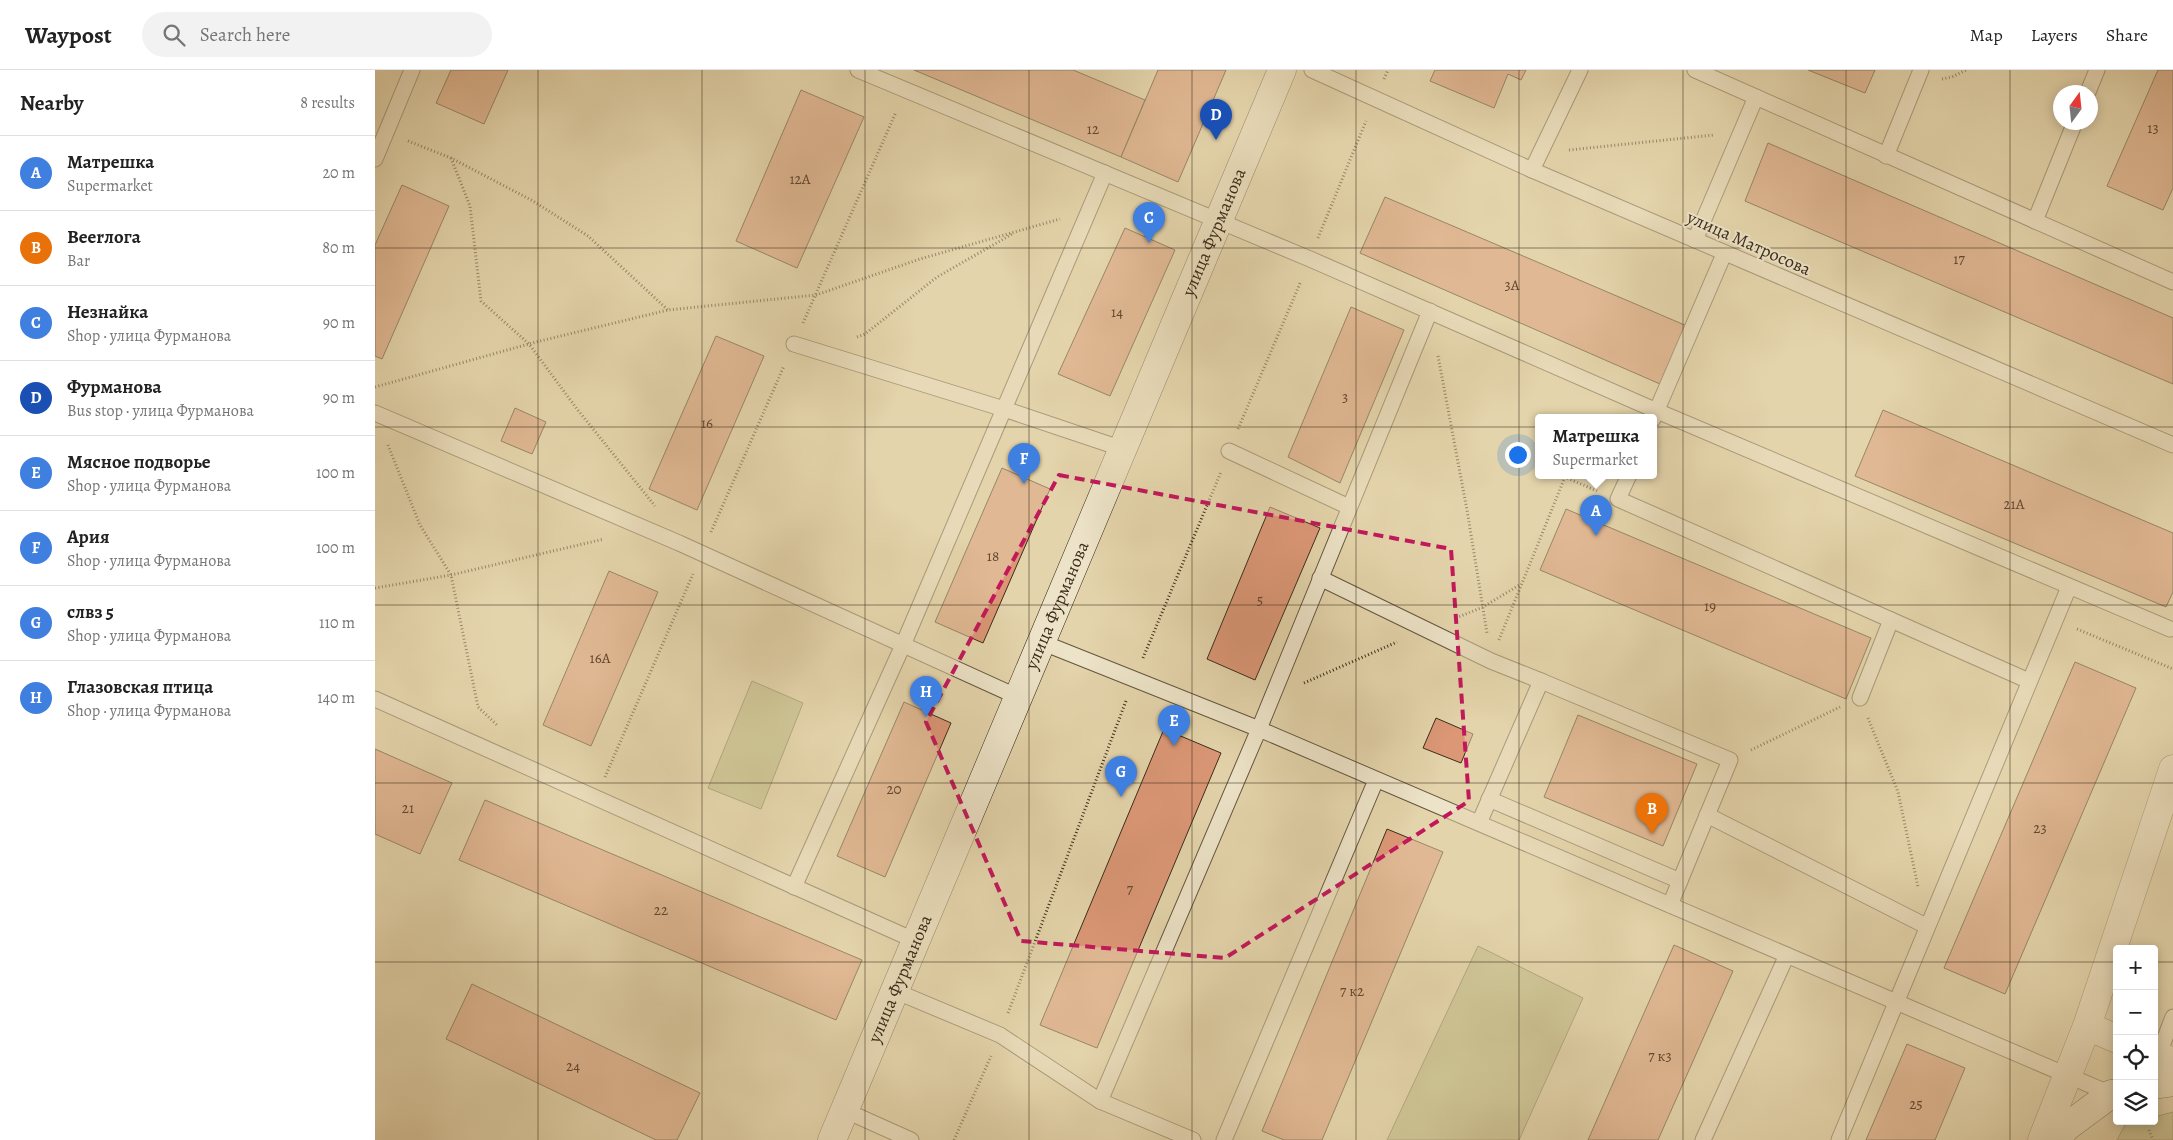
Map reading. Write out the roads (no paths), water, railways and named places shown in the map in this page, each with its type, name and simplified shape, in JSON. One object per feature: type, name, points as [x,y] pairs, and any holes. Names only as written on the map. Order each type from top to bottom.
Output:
[{"type":"main road","name":"улица Фурманова","points":[[832,1140],[1282,70]]},
{"type":"main road","points":[[2042,1140],[2087,1026],[2173,769]]},
{"type":"main road","points":[[2087,1026],[2113,1037]]},
{"type":"main road","points":[[2158,1085],[2173,1082]]},
{"type":"main road","points":[[2057,1140],[2065,1128],[2113,1094]]},
{"type":"lane","points":[[375,159],[381,130],[412,70]]},
{"type":"lane","points":[[857,70],[1219,220],[1430,311],[1653,414]]},
{"type":"lane","name":"улица Матросова","points":[[1312,70],[1375,100],[1724,254],[2173,445]]},
{"type":"lane","points":[[1532,170],[1580,70]]},
{"type":"lane","points":[[1695,70],[2173,282]]},
{"type":"lane","points":[[1886,156],[1921,70]]},
{"type":"lane","points":[[2091,85],[2097,70]]},
{"type":"lane","points":[[1695,240],[1756,97]]},
{"type":"lane","points":[[2035,221],[2072,130]]},
{"type":"lane","points":[[794,887],[903,644],[1105,173]]},
{"type":"lane","points":[[1655,414],[1724,254]]},
{"type":"lane","points":[[1100,1101],[1259,729],[1430,311]]},
{"type":"lane","points":[[794,344],[1004,409],[1123,449]]},
{"type":"lane","points":[[375,414],[679,543],[1018,697]]},
{"type":"lane","points":[[1657,416],[2170,628]]},
{"type":"lane","points":[[1229,451],[1349,507]]},
{"type":"lane","points":[[1627,479],[1618,499],[2029,681]]},
{"type":"lane","points":[[1320,578],[1491,661],[1730,760],[1670,905]]},
{"type":"lane","points":[[1839,1140],[1926,926],[2069,587]]},
{"type":"lane","points":[[1860,698],[1891,620]]},
{"type":"lane","points":[[1041,642],[1259,729],[1896,1003],[2113,1093]]},
{"type":"lane","points":[[1479,823],[1541,681]]},
{"type":"lane","points":[[375,698],[915,941]]},
{"type":"lane","points":[[1224,1140],[1376,780]]},
{"type":"lane","points":[[1489,800],[1680,881]]},
{"type":"lane","points":[[1707,815],[1926,926]]},
{"type":"lane","points":[[1703,1140],[1787,955]]},
{"type":"lane","points":[[895,991],[1000,1034],[1100,1101],[1193,1140]]},
{"type":"lane","points":[[2162,1057],[2173,1018]]},
{"type":"lane","points":[[844,1110],[911,1140]]},
{"type":"place","name":"Фурманова","points":[[1216,140]]},
{"type":"place","name":"Незнайка","points":[[1149,243]]},
{"type":"place","name":"Ария","points":[[1024,484]]},
{"type":"place","name":"Матрешка","points":[[1596,536]]},
{"type":"place","name":"Глазовская птица","points":[[926,717]]},
{"type":"place","name":"Мясное подворье","points":[[1174,746]]},
{"type":"place","name":"слвз 5","points":[[1121,797]]},
{"type":"place","name":"Beerлога","points":[[1652,834]]}]
